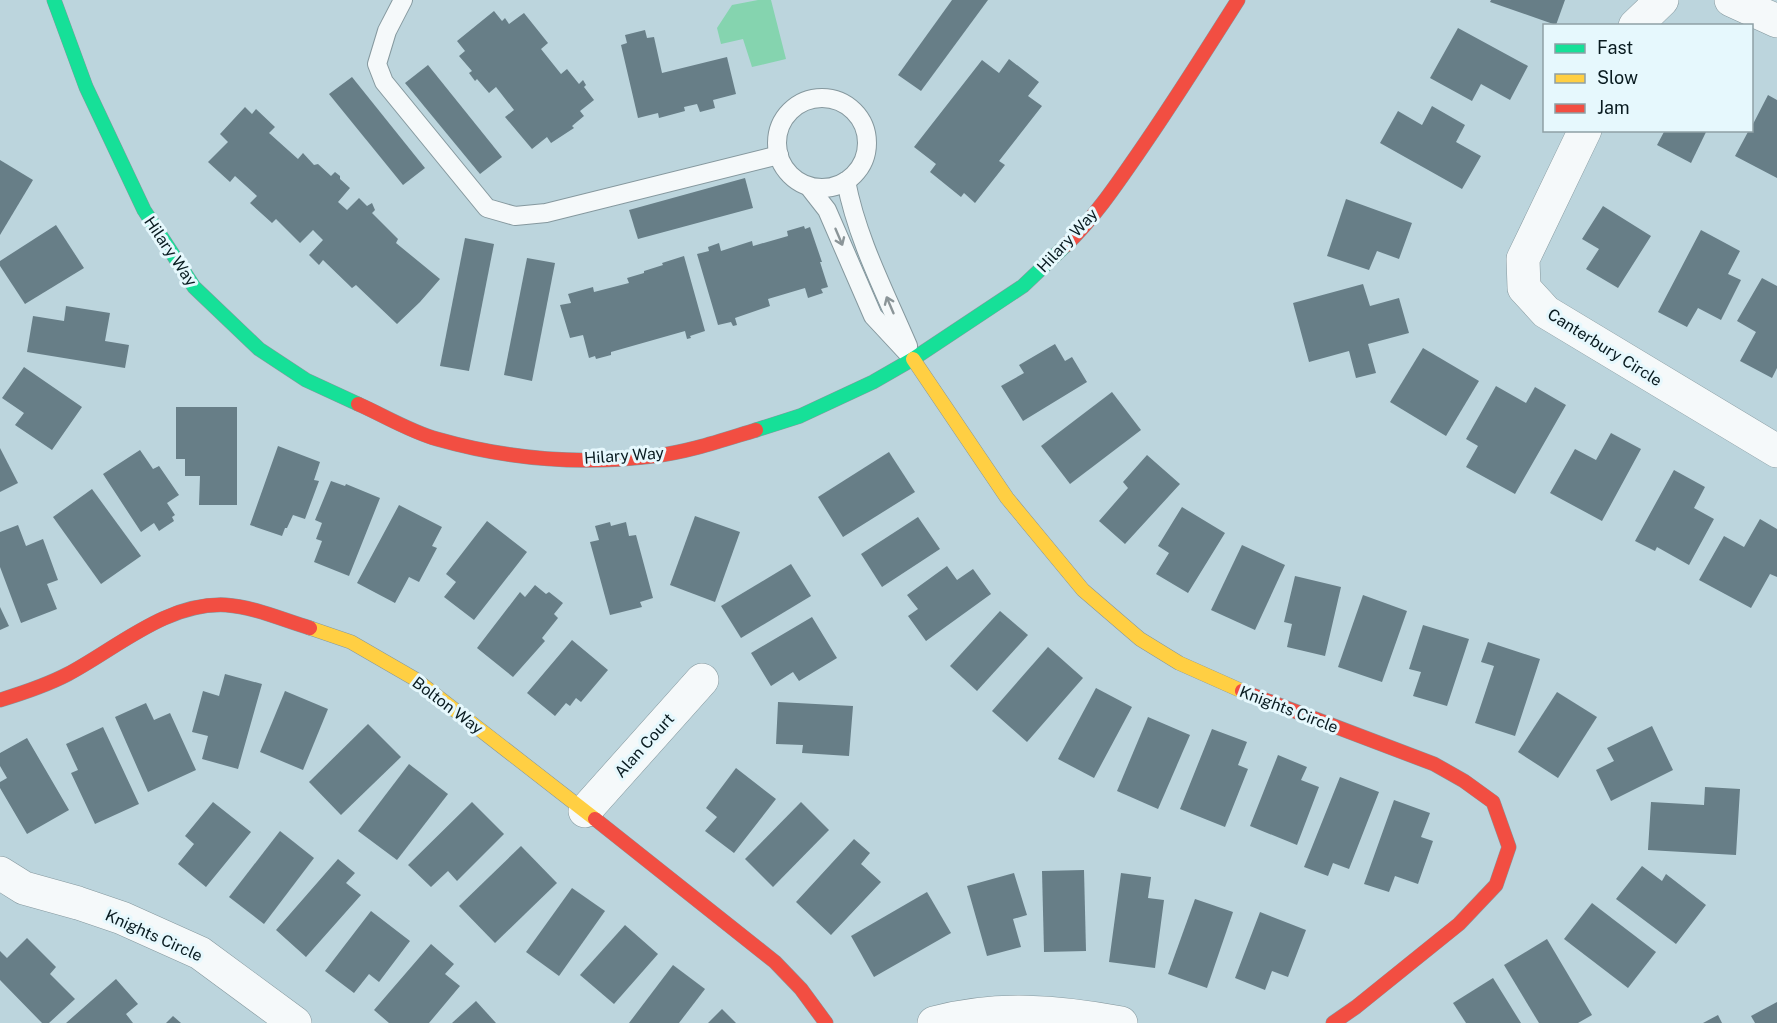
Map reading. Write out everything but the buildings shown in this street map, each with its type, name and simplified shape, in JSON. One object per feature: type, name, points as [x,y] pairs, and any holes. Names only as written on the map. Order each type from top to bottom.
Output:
[{"type":"street","name":"Hilary Way","points":[[54,0],[86,87],[144,210],[194,287],[259,349],[306,380],[435,439],[535,459],[608,459],[655,456],[717,442],[800,416],[873,382],[913,359],[1023,286],[1080,231],[1112,191],[1151,135],[1238,0]]},
{"type":"street","points":[[1637,24],[1662,0]]},
{"type":"street","points":[[1731,0],[1777,21]]},
{"type":"street","name":"Canterbury Circle","points":[[1584,132],[1523,259],[1524,288],[1546,312],[1777,451]]},
{"type":"street","name":"Knights Circle","points":[[913,359],[1007,498],[1083,590],[1140,639],[1179,663],[1238,689],[1434,764],[1464,781],[1493,802],[1509,847],[1496,885],[1458,924],[1333,1023]]},
{"type":"street","name":"Bolton Way","points":[[0,700],[25,693],[68,674],[164,617],[190,609],[225,605],[256,611],[351,642],[415,679],[585,810],[775,962],[801,989],[826,1023]]},
{"type":"street","name":"Alan Court","points":[[585,810],[702,680]]},
{"type":"street","name":"Knights Circle","points":[[0,873],[24,888],[122,918],[200,953],[295,1023]]},
{"type":"street","points":[[934,1023],[992,1012],[1048,1012],[1088,1016],[1121,1023]]},
{"type":"lane","points":[[403,0],[387,31],[377,64],[384,82],[487,208],[515,216],[546,213],[778,155]]},
{"type":"lane","points":[[809,187],[835,186],[846,181],[856,172],[863,160],[866,135],[862,122],[854,111],[841,102],[826,98],[811,99],[797,105],[785,116],[778,130],[776,145],[778,155],[787,172],[797,181],[809,187],[827,210],[873,316],[913,359]]},
{"type":"lane","points":[[846,181],[851,208],[864,245],[913,359]]},
{"type":"shaded area","points":[[771,0],[786,59],[752,67],[743,39],[721,44],[717,28],[732,5]]},
{"type":"traffic: fast","points":[[54,0],[86,87],[144,210],[194,287],[259,349],[306,380],[358,404]]},
{"type":"traffic: fast","points":[[756,430],[800,416],[873,382],[913,359],[1023,286],[1065,246]]},
{"type":"traffic: slow","points":[[913,359],[1007,498],[1083,590],[1140,639],[1179,663],[1242,691]]},
{"type":"traffic: slow","points":[[310,628],[351,642],[415,679],[595,819]]},
{"type":"traffic: jam","points":[[1065,246],[1094,214],[1120,179],[1176,98],[1238,0]]},
{"type":"traffic: jam","points":[[358,404],[407,428],[463,446],[517,456],[572,460],[627,459],[667,454],[693,449],[756,430]]},
{"type":"traffic: jam","points":[[0,700],[60,678],[163,619],[204,606],[237,606],[310,628]]},
{"type":"traffic: jam","points":[[1242,691],[1434,764],[1464,781],[1493,802],[1509,847],[1496,885],[1459,924],[1333,1023]]},
{"type":"traffic: jam","points":[[595,819],[775,962],[801,989],[826,1023]]}]
